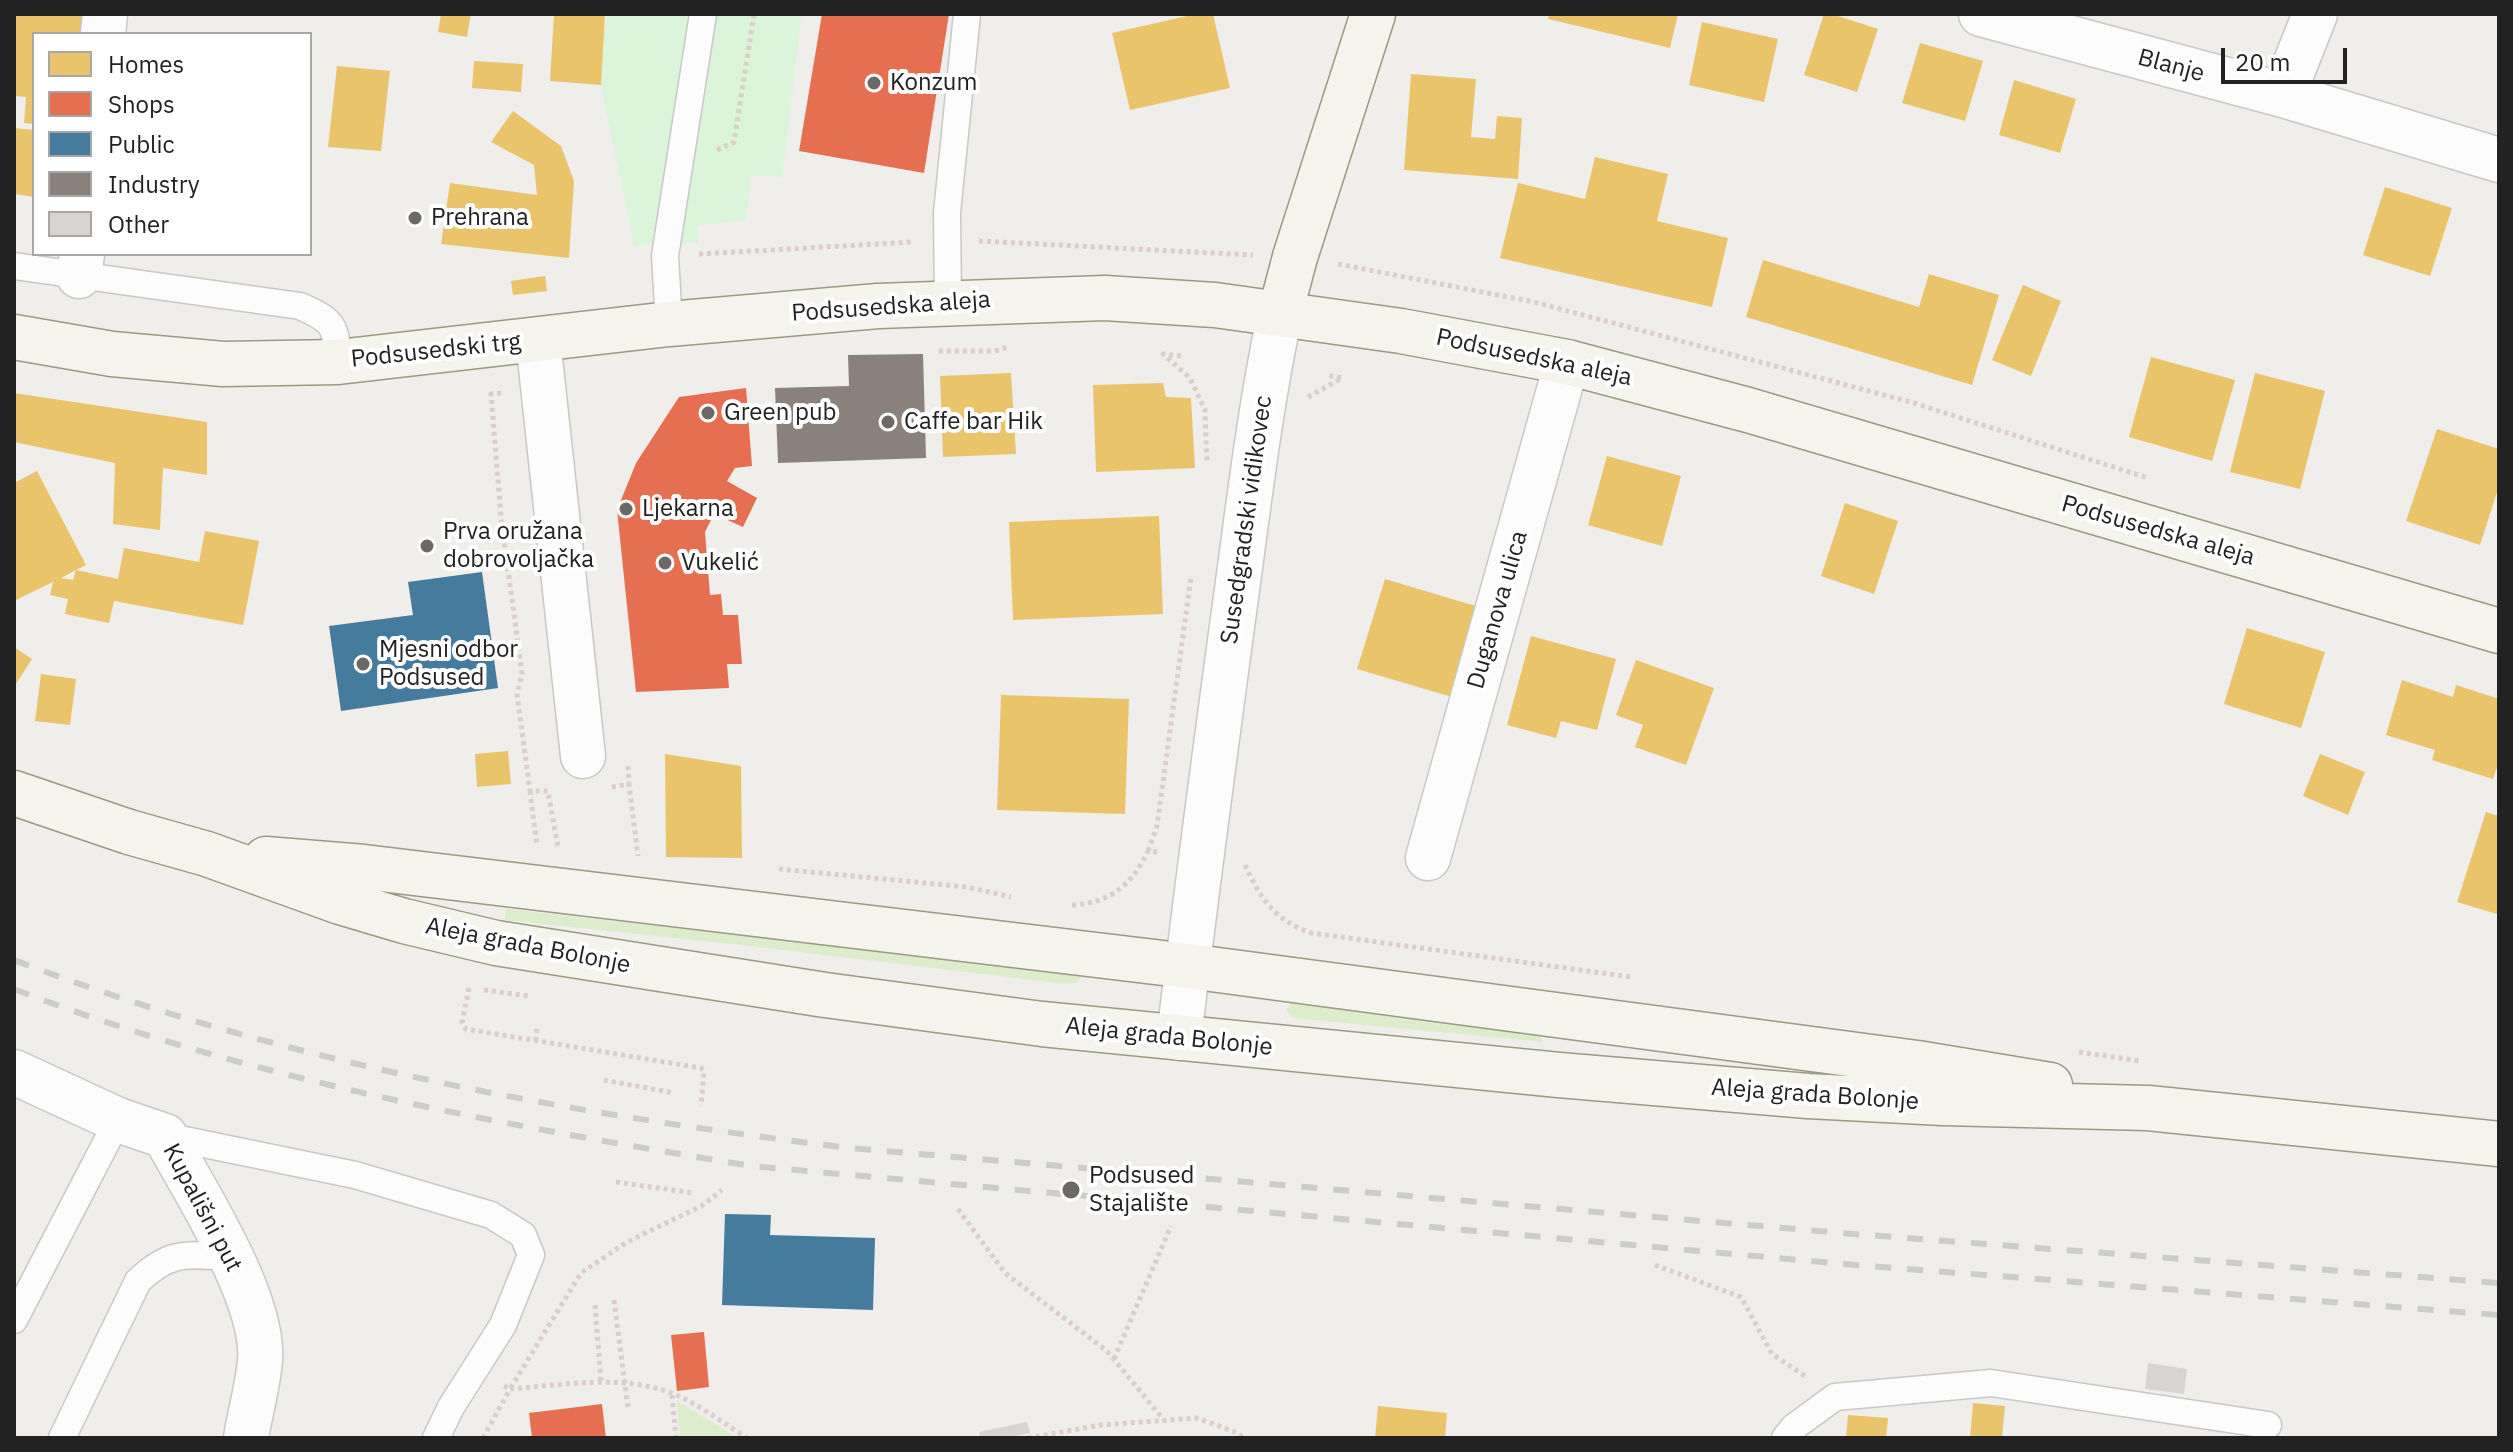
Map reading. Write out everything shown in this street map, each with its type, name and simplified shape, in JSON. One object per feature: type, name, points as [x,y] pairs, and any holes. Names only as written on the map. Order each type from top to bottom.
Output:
[{"type":"main road","name":"Susedgradski vidikovec","points":[[1280,314],[1373,14]]},
{"type":"main road","name":"Podsusedska aleja","points":[[538,340],[669,324],[948,302],[1105,298],[1155,300],[1401,331],[1567,362],[1748,410],[2499,631]]},
{"type":"main road","name":"Podsusedski trg","points":[[14,337],[112,354],[223,364],[338,362],[538,340]]},
{"type":"main road","name":"Aleja grada Bolonje","points":[[14,793],[404,921],[496,943],[825,995],[1042,1024],[1808,1096],[2052,1108],[2148,1108],[2499,1144]]},
{"type":"main road","name":"Aleja grada Bolonje","points":[[207,854],[364,867],[1188,966],[1917,1063],[2028,1080],[2148,1108]]},
{"type":"street","name":"Blanje","points":[[1981,14],[2283,95],[2499,160]]},
{"type":"street","points":[[2283,95],[2315,14]]},
{"type":"street","name":"Susedgradski vidikovec","points":[[1179,1038],[1200,858],[1269,366],[1280,314]]},
{"type":"street","name":"Podsusedski trg","points":[[538,340],[583,778]]},
{"type":"street","name":"Duganova ulica","points":[[1428,858],[1567,362]]},
{"type":"street","name":"Kupališni put","points":[[14,1072],[118,1120],[165,1136],[231,1257],[252,1308],[260,1357],[246,1438]]},
{"type":"lane","points":[[669,324],[665,256],[703,14]]},
{"type":"lane","points":[[948,302],[947,213],[967,14]]},
{"type":"lane","points":[[14,266],[81,265],[300,306],[324,317],[336,333],[338,362]]},
{"type":"lane","points":[[14,1320],[118,1120]]},
{"type":"lane","points":[[165,1136],[355,1175],[491,1215],[523,1235],[531,1255],[503,1325],[451,1407],[436,1438]]},
{"type":"lane","points":[[62,1438],[138,1281],[154,1266],[175,1255],[231,1257]]},
{"type":"lane","points":[[1785,1438],[1794,1427],[1835,1397],[1991,1383],[2268,1425]]},
{"type":"path","points":[[679,166],[734,142],[754,14]]},
{"type":"path","points":[[665,256],[928,241]]},
{"type":"path","points":[[978,241],[1258,255]]},
{"type":"path","points":[[1181,356],[1163,354],[1190,378],[1205,410],[1208,472]]},
{"type":"path","points":[[513,393],[491,394],[501,517],[522,674],[517,694],[538,851]]},
{"type":"path","points":[[1064,906],[1093,904],[1122,888],[1139,869],[1148,851],[1157,826],[1193,564]]},
{"type":"path","points":[[530,791],[548,791],[583,778],[629,784],[638,862]]},
{"type":"path","points":[[548,791],[559,852]]},
{"type":"path","points":[[1148,851],[1243,862],[1256,888],[1275,912],[1290,926],[1312,933],[1638,978]]},
{"type":"path","points":[[773,869],[967,887],[1026,900]]},
{"type":"path","points":[[469,988],[462,1023],[466,1029],[701,1068],[704,1071],[701,1106]]},
{"type":"path","points":[[484,990],[530,996]]},
{"type":"path","points":[[536,1041],[537,1025]]},
{"type":"path","points":[[2071,1051],[2148,1062]]},
{"type":"path","points":[[604,1080],[674,1093]]},
{"type":"path","points":[[616,1182],[693,1193]]},
{"type":"path","points":[[483,1438],[581,1273],[627,1242],[703,1205],[722,1190]]},
{"type":"path","points":[[958,1209],[1005,1273],[1107,1351],[1164,1420]]},
{"type":"path","points":[[1114,1359],[1171,1226]]},
{"type":"path","points":[[1655,1265],[1741,1297],[1772,1354],[1835,1397]]},
{"type":"path","points":[[614,1300],[628,1408]]},
{"type":"path","points":[[595,1305],[601,1382]]},
{"type":"path","points":[[510,1389],[623,1382],[672,1394],[747,1438]]},
{"type":"path","points":[[672,1394],[676,1438]]},
{"type":"path","points":[[1028,1438],[1101,1425],[1197,1418],[1238,1433],[1243,1438]]},
{"type":"green space","points":[[607,14],[802,14],[782,177],[751,175],[746,220],[697,225],[698,243],[634,245],[598,71]]},
{"type":"green space","points":[[506,909],[1070,972],[1078,974],[1080,978],[1076,983],[1058,983],[505,920]]},
{"type":"green space","points":[[1291,1002],[1540,1036],[1543,1042],[1292,1018],[1286,1010]]},
{"type":"green space","points":[[677,1401],[738,1438],[680,1438]]},
{"type":"building: Homes","points":[[15,14],[87,14],[86,32],[32,32],[32,124],[24,123],[26,97],[14,96]]},
{"type":"building: Homes","points":[[441,14],[471,14],[467,37],[438,32]]},
{"type":"building: Homes","points":[[554,14],[605,14],[601,85],[550,81]]},
{"type":"building: Homes","points":[[1196,14],[1213,14],[1230,88],[1130,110],[1112,33]]},
{"type":"building: Homes","points":[[1549,14],[1678,14],[1670,48],[1548,19]]},
{"type":"building: Homes","points":[[1824,14],[1878,29],[1857,92],[1804,75]]},
{"type":"building: Homes","points":[[1702,22],[1778,39],[1764,102],[1689,85]]},
{"type":"building: Homes","points":[[1920,43],[1983,61],[1965,121],[1902,103]]},
{"type":"building: Homes","points":[[474,61],[523,64],[521,92],[472,88]]},
{"type":"building: Homes","points":[[337,66],[390,71],[381,151],[328,147]]},
{"type":"building: Homes","points":[[1411,74],[1476,79],[1471,137],[1495,139],[1497,116],[1522,118],[1518,179],[1404,170]]},
{"type":"building: Homes","points":[[2014,80],[2076,99],[2060,153],[1999,135]]},
{"type":"building: Homes","points":[[513,111],[561,146],[574,181],[569,258],[441,244],[450,183],[537,195],[534,165],[491,142]]},
{"type":"building: Homes","points":[[14,128],[32,130],[32,197],[14,194]]},
{"type":"building: Homes","points":[[1595,157],[1668,174],[1657,221],[1728,238],[1712,307],[1500,258],[1518,183],[1585,199]]},
{"type":"building: Homes","points":[[2385,187],[2452,208],[2430,276],[2363,255]]},
{"type":"building: Homes","points":[[1763,260],[1919,307],[1929,274],[1999,295],[1972,385],[1746,317]]},
{"type":"building: Homes","points":[[545,276],[547,291],[513,295],[511,281]]},
{"type":"building: Homes","points":[[2023,285],[2061,301],[2031,376],[1992,360]]},
{"type":"building: Homes","points":[[2151,357],[2235,380],[2212,461],[2129,437]]},
{"type":"building: Homes","points":[[1011,373],[1016,454],[943,457],[940,376]]},
{"type":"building: Homes","points":[[2255,373],[2325,391],[2300,489],[2230,472]]},
{"type":"building: Homes","points":[[1163,383],[1166,397],[1191,398],[1195,468],[1096,472],[1093,385]]},
{"type":"building: Homes","points":[[14,393],[207,422],[207,475],[163,468],[160,530],[113,524],[115,463],[14,442]]},
{"type":"building: Homes","points":[[2437,429],[2499,449],[2499,486],[2480,545],[2406,521]]},
{"type":"building: Homes","points":[[1607,456],[1681,476],[1662,546],[1588,525]]},
{"type":"building: Homes","points":[[37,471],[86,565],[76,570],[118,579],[124,548],[199,562],[205,531],[259,541],[243,625],[114,601],[109,623],[65,614],[68,599],[50,595],[53,582],[14,601],[14,483]],"holes":[[[76,570],[73,580],[61,578]]]},
{"type":"building: Homes","points":[[1845,503],[1898,521],[1874,594],[1821,576]]},
{"type":"building: Homes","points":[[1159,516],[1163,614],[1013,620],[1009,522]]},
{"type":"building: Homes","points":[[1385,579],[1479,607],[1452,697],[1357,669]]},
{"type":"building: Homes","points":[[2247,628],[2325,652],[2301,728],[2224,704]]},
{"type":"building: Homes","points":[[1531,636],[1616,659],[1597,730],[1561,721],[1556,738],[1507,725]]},
{"type":"building: Homes","points":[[14,647],[32,659],[14,687]]},
{"type":"building: Homes","points":[[1636,660],[1714,688],[1686,765],[1635,747],[1643,725],[1616,715]]},
{"type":"building: Homes","points":[[41,674],[76,679],[70,725],[35,721]]},
{"type":"building: Homes","points":[[2402,680],[2453,697],[2456,685],[2499,699],[2499,761],[2493,779],[2432,760],[2435,750],[2386,735]]},
{"type":"building: Homes","points":[[1001,695],[1129,699],[1125,814],[997,810]]},
{"type":"building: Homes","points":[[508,751],[511,784],[477,787],[475,754]]},
{"type":"building: Homes","points":[[665,754],[741,766],[742,858],[666,857]]},
{"type":"building: Homes","points":[[2320,754],[2365,772],[2348,815],[2303,796]]},
{"type":"building: Homes","points":[[2486,812],[2499,816],[2497,914],[2457,902]]},
{"type":"building: Homes","points":[[1973,1403],[2005,1406],[2002,1438],[1970,1438]]},
{"type":"building: Homes","points":[[1378,1406],[1447,1413],[1445,1438],[1375,1438]]},
{"type":"building: Homes","points":[[1848,1415],[1888,1418],[1886,1438],[1846,1438]]},
{"type":"building: Shops","name":"Konzum","points":[[822,14],[949,14],[924,173],[799,151]]},
{"type":"building: Shops","name":"Vukelić","points":[[746,388],[752,466],[735,468],[727,481],[757,498],[743,527],[714,514],[705,532],[710,595],[721,594],[723,615],[738,615],[742,664],[727,664],[729,688],[636,692],[617,510],[636,463],[679,397]]},
{"type":"building: Shops","points":[[704,1332],[709,1387],[677,1391],[671,1335]]},
{"type":"building: Shops","points":[[602,1404],[606,1438],[532,1438],[529,1413]]},
{"type":"building: Public","points":[[482,572],[498,688],[341,711],[329,626],[413,615],[408,582]]},
{"type":"building: Public","points":[[725,1214],[771,1215],[770,1235],[875,1238],[873,1310],[722,1305]]},
{"type":"building: Industry","points":[[923,354],[926,458],[778,463],[775,388],[849,386],[848,355]]},
{"type":"building: Other","points":[[2148,1363],[2187,1369],[2184,1394],[2145,1389]]},
{"type":"building: Other","points":[[1027,1422],[1030,1433],[1007,1438],[980,1438],[979,1432]]},
{"type":"railway","points":[[14,960],[217,1028],[426,1080],[638,1119],[850,1148],[1841,1233],[2499,1283]]},
{"type":"railway","points":[[14,989],[103,1021],[286,1074],[471,1116],[751,1166],[1844,1264],[2499,1315]]},
{"type":"place","name":"Konzum","points":[[874,83]]},
{"type":"place","name":"Prehrana","points":[[415,218]]},
{"type":"place","name":"Green pub","points":[[708,413]]},
{"type":"place","name":"Caffe bar Hik","points":[[888,422]]},
{"type":"place","name":"Ljekarna","points":[[626,509]]},
{"type":"place","name":"Prva oružana dobrovoljačka","points":[[427,546]]},
{"type":"place","name":"Vukelić","points":[[665,563]]},
{"type":"place","name":"Mjesni odbor Podsused","points":[[363,664]]},
{"type":"place","name":"Podsused Stajalište","points":[[1071,1190]]}]
